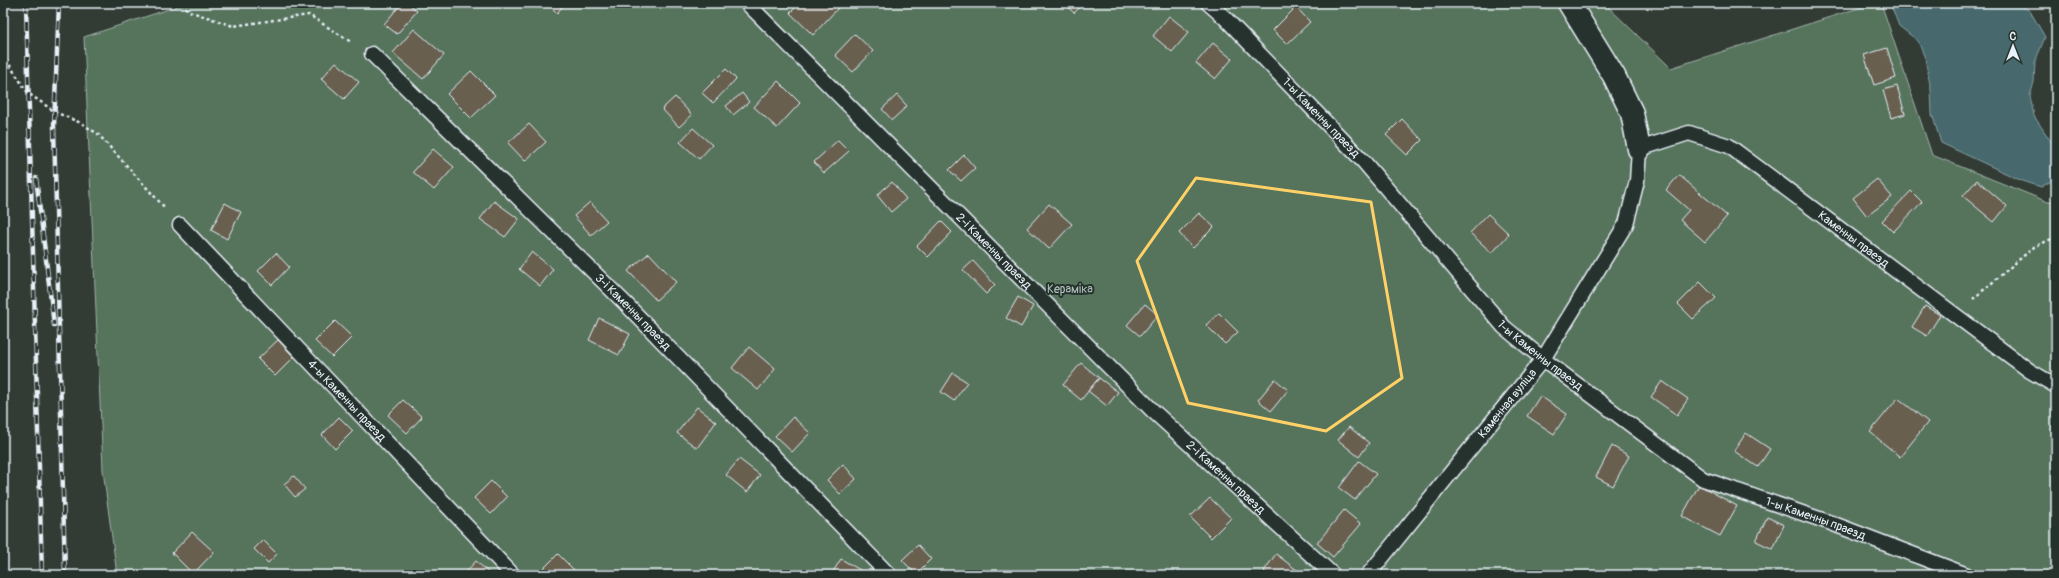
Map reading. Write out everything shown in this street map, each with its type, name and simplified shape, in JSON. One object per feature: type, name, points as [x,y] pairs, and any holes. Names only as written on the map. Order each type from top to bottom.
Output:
[{"type":"street","points":[[1570,3],[1614,76],[1632,113],[1638,149]]},
{"type":"lane","name":"2-і Каменны праезд","points":[[747,3],[1152,410],[1333,575]]},
{"type":"lane","name":"1-ы Каменны праезд","points":[[1208,3],[1225,18],[1364,162],[1504,327],[1543,359],[1703,479],[1831,523],[1967,575]]},
{"type":"lane","name":"3-і Каменны праезд","points":[[372,54],[625,303],[889,575]]},
{"type":"lane","name":"Каменны праезд","points":[[1638,149],[1689,133],[1729,146],[2030,371],[2056,386]]},
{"type":"lane","name":"Каменная вуліца","points":[[1368,575],[1543,359],[1626,224],[1637,181],[1638,149]]},
{"type":"lane","name":"4-ы Каменны праезд","points":[[180,225],[513,575]]},
{"type":"path","points":[[181,3],[189,10],[233,26],[309,15],[372,54]]},
{"type":"path","points":[[3,55],[28,93],[54,112],[81,123],[98,134],[180,225]]},
{"type":"path","points":[[1954,315],[2034,247],[2056,237]]},
{"type":"highlighted area","points":[[1196,178],[1371,202],[1402,378],[1326,431],[1188,403],[1137,261]]},
{"type":"green space","name":"Кераміка","points":[[187,3],[1604,3],[1671,68],[1874,3],[1881,3],[1932,155],[2048,202],[2056,199],[2056,575],[117,575],[103,470],[84,37]]},
{"type":"water","points":[[1898,3],[2017,3],[2030,11],[2045,37],[2035,62],[2034,82],[2030,96],[2034,116],[2056,149],[2055,179],[2041,187],[2020,180],[1941,143],[1932,114],[1931,90],[1925,58],[1918,41],[1899,26],[1892,8]]},
{"type":"building","points":[[402,3],[408,3],[417,11],[397,34],[384,24]]},
{"type":"building","points":[[547,3],[565,3],[557,13]]},
{"type":"building","points":[[800,3],[833,3],[838,8],[813,35],[790,13]]},
{"type":"building","points":[[1064,3],[1084,3],[1074,13]]},
{"type":"building","points":[[1296,7],[1310,22],[1287,44],[1273,30]]},
{"type":"building","points":[[1169,16],[1189,32],[1172,52],[1153,36]]},
{"type":"building","points":[[414,29],[444,55],[423,79],[393,53]]},
{"type":"building","points":[[855,34],[873,51],[853,72],[835,55]]},
{"type":"building","points":[[1213,43],[1232,59],[1215,79],[1196,63]]},
{"type":"building","points":[[1887,48],[1896,78],[1874,85],[1864,55]]},
{"type":"building","points":[[336,62],[359,82],[344,99],[321,79]]},
{"type":"building","points":[[726,69],[736,79],[713,103],[702,93]]},
{"type":"building","points":[[471,71],[495,95],[471,118],[447,94]]},
{"type":"building","points":[[778,81],[800,103],[777,128],[754,107]]},
{"type":"building","points":[[1897,86],[1905,114],[1891,118],[1883,90]]},
{"type":"building","points":[[742,93],[749,102],[733,115],[726,106]]},
{"type":"building","points":[[897,95],[907,106],[892,120],[882,109]]},
{"type":"building","points":[[675,97],[692,115],[679,127],[662,109]]},
{"type":"building","points":[[1402,119],[1422,140],[1407,155],[1386,135]]},
{"type":"building","points":[[529,124],[546,142],[525,161],[508,143]]},
{"type":"building","points":[[693,128],[712,145],[699,159],[680,142]]},
{"type":"building","points":[[838,140],[849,151],[824,173],[814,162]]},
{"type":"building","points":[[433,149],[454,167],[434,190],[413,172]]},
{"type":"building","points":[[964,155],[975,168],[961,181],[949,170]]},
{"type":"building","points":[[1679,175],[1727,216],[1705,242],[1680,220],[1689,210],[1666,190]]},
{"type":"building","points":[[1877,179],[1892,197],[1867,216],[1853,198]]},
{"type":"building","points":[[1977,180],[2007,206],[1994,222],[1963,196]]},
{"type":"building","points":[[892,182],[906,199],[891,212],[877,195]]},
{"type":"building","points":[[1911,191],[1922,202],[1893,232],[1882,221]]},
{"type":"building","points":[[494,201],[519,219],[505,237],[480,219]]},
{"type":"building","points":[[590,202],[607,221],[591,235],[574,216]]},
{"type":"building","points":[[225,203],[241,212],[227,239],[211,230]]},
{"type":"building","points":[[1049,204],[1072,224],[1049,249],[1027,228]]},
{"type":"building","points":[[1199,213],[1214,227],[1193,248],[1179,233]]},
{"type":"building","points":[[1488,214],[1509,234],[1492,253],[1470,233]]},
{"type":"building","points":[[941,221],[952,232],[928,257],[917,246]]},
{"type":"building","points":[[532,252],[553,269],[540,286],[519,269]]},
{"type":"building","points":[[276,253],[289,267],[272,285],[258,271]]},
{"type":"building","points":[[649,253],[676,282],[656,300],[628,271]]},
{"type":"building","points":[[973,261],[995,285],[986,294],[963,270]]},
{"type":"building","points":[[1700,282],[1716,298],[1693,319],[1678,304]]},
{"type":"building","points":[[1018,297],[1033,306],[1021,327],[1006,318]]},
{"type":"building","points":[[1145,304],[1158,315],[1140,336],[1127,325]]},
{"type":"building","points":[[1925,306],[1940,315],[1927,336],[1912,327]]},
{"type":"building","points":[[1219,313],[1238,332],[1225,344],[1206,325]]},
{"type":"building","points":[[599,318],[630,334],[619,355],[589,340]]},
{"type":"building","points":[[335,321],[352,337],[332,357],[315,341]]},
{"type":"building","points":[[278,340],[294,357],[275,376],[258,359]]},
{"type":"building","points":[[749,347],[775,369],[758,390],[732,368]]},
{"type":"building","points":[[1081,363],[1099,378],[1081,400],[1063,385]]},
{"type":"building","points":[[953,373],[967,382],[954,401],[941,392]]},
{"type":"building","points":[[1099,378],[1118,392],[1107,406],[1088,391]]},
{"type":"building","points":[[1275,379],[1288,390],[1271,411],[1258,400]]},
{"type":"building","points":[[1662,381],[1688,399],[1677,415],[1651,397]]},
{"type":"building","points":[[1540,396],[1567,414],[1554,434],[1527,416]]},
{"type":"building","points":[[1898,398],[1928,422],[1900,457],[1870,432]]},
{"type":"building","points":[[403,400],[422,417],[407,433],[388,415]]},
{"type":"building","points":[[697,407],[716,422],[697,448],[677,433]]},
{"type":"building","points":[[339,417],[353,431],[335,449],[322,435]]},
{"type":"building","points":[[793,417],[810,433],[792,452],[775,436]]},
{"type":"building","points":[[1349,427],[1369,443],[1359,457],[1338,440]]},
{"type":"building","points":[[1746,433],[1770,449],[1758,467],[1734,451]]},
{"type":"building","points":[[1612,446],[1629,456],[1613,486],[1596,477]]},
{"type":"building","points":[[739,459],[760,475],[747,492],[726,475]]},
{"type":"building","points":[[1359,461],[1376,474],[1355,500],[1339,488]]},
{"type":"building","points":[[843,464],[856,479],[840,494],[827,480]]},
{"type":"building","points":[[294,476],[305,489],[295,497],[284,484]]},
{"type":"building","points":[[491,481],[507,497],[491,514],[474,498]]},
{"type":"building","points":[[1699,485],[1737,506],[1720,536],[1682,516]]},
{"type":"building","points":[[1210,498],[1231,518],[1211,538],[1190,517]]},
{"type":"building","points":[[1344,510],[1361,524],[1333,557],[1317,543]]},
{"type":"building","points":[[1767,517],[1784,525],[1773,549],[1756,541]]},
{"type":"building","points":[[192,532],[214,552],[193,574],[172,553]]},
{"type":"building","points":[[263,540],[277,554],[268,563],[254,549]]},
{"type":"building","points":[[918,545],[931,559],[916,574],[902,560]]},
{"type":"building","points":[[558,554],[579,575],[543,575],[540,572]]},
{"type":"building","points":[[1276,554],[1298,571],[1294,575],[1269,575],[1264,571]]},
{"type":"building","points":[[841,559],[867,574],[831,575]]},
{"type":"building","points":[[476,561],[490,574],[463,575]]},
{"type":"railway","points":[[26,3],[42,575]]},
{"type":"railway","points":[[59,3],[54,125],[65,575]]},
{"type":"railway","points":[[36,178],[54,325]]}]
